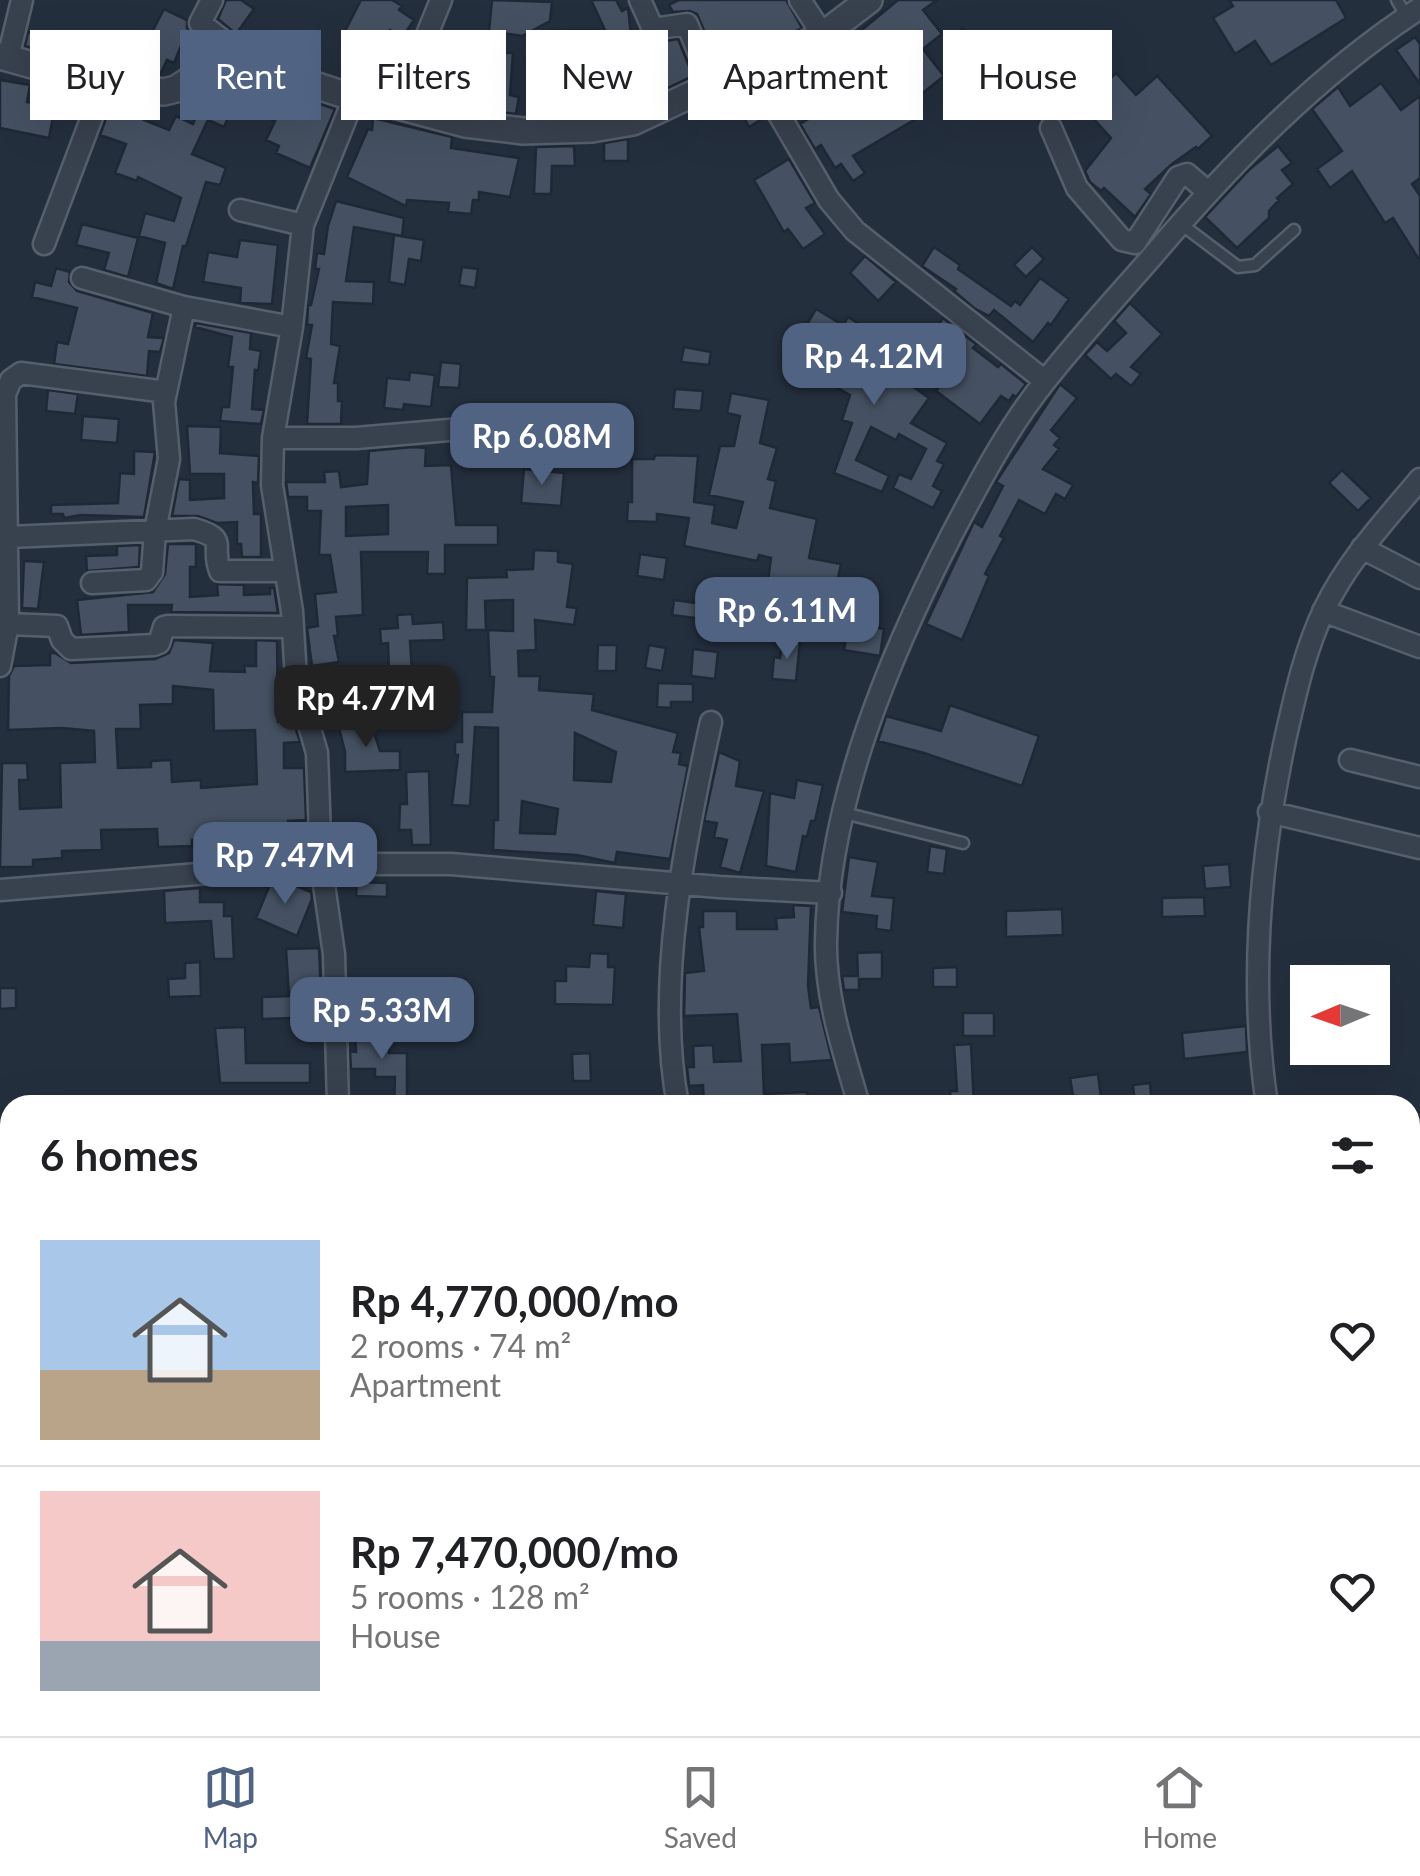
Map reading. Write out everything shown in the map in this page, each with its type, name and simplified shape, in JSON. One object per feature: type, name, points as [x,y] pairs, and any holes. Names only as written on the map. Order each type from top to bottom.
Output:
[{"type":"street","points":[[22,0],[4,57],[30,64]]},
{"type":"street","points":[[206,30],[200,23],[212,0]]},
{"type":"street","points":[[429,30],[441,0]]},
{"type":"street","points":[[640,0],[653,29],[682,23],[690,30]]},
{"type":"street","points":[[800,0],[821,30]]},
{"type":"street","points":[[830,30],[869,0]]},
{"type":"street","points":[[856,1095],[838,1032],[826,944],[831,892],[843,812],[866,730],[919,598],[992,458],[1045,381],[1234,162],[1408,8]]},
{"type":"street","points":[[450,120],[504,129],[592,129],[634,122],[688,96]]},
{"type":"street","points":[[44,244],[91,120]]},
{"type":"street","points":[[338,1095],[334,954],[321,864],[317,753],[296,680],[272,485],[274,438],[303,225],[345,120]]},
{"type":"street","points":[[782,120],[829,200],[855,231],[1045,381]]},
{"type":"street","points":[[1052,128],[1077,188],[1122,240],[1130,244],[1178,176],[1187,174],[1208,192]]},
{"type":"street","points":[[240,210],[303,225]]},
{"type":"street","points":[[82,278],[184,306],[292,327]]},
{"type":"street","points":[[92,583],[148,579],[168,459],[163,412],[184,306]]},
{"type":"street","points":[[0,666],[8,624],[4,578],[9,537],[5,394],[14,376],[21,373],[166,392]]},
{"type":"street","points":[[274,438],[356,438],[507,426]]},
{"type":"street","points":[[1267,1095],[1259,992],[1264,867],[1270,812],[1298,681],[1324,611],[1348,566],[1420,480]]},
{"type":"street","points":[[9,537],[194,530],[217,539],[220,571],[285,571]]},
{"type":"street","points":[[1362,548],[1420,578]]},
{"type":"street","points":[[1324,611],[1420,647]]},
{"type":"street","points":[[8,624],[57,626],[62,640],[72,649],[154,645],[168,626],[292,627]]},
{"type":"street","points":[[677,1095],[669,1000],[683,882],[711,722]]},
{"type":"street","points":[[1350,760],[1420,777]]},
{"type":"street","points":[[1270,812],[1420,848]]},
{"type":"street","points":[[0,890],[321,864],[452,864],[831,892]]},
{"type":"lane","points":[[1181,223],[1238,268],[1255,266],[1294,230]]},
{"type":"lane","points":[[843,812],[963,843]]},
{"type":"building","points":[[226,0],[241,0],[254,9],[239,30],[231,30],[218,19]]},
{"type":"building","points":[[361,0],[392,0],[414,20],[407,30],[346,30]]},
{"type":"building","points":[[492,0],[552,2],[550,21],[526,30],[522,36],[506,34],[506,30],[489,30]]},
{"type":"building","points":[[591,0],[616,0],[622,11],[628,8],[630,30],[605,30]]},
{"type":"building","points":[[679,0],[786,0],[802,28],[704,30],[697,14],[673,12],[669,5]]},
{"type":"building","points":[[898,0],[937,0],[923,10],[942,34],[923,49],[923,30],[862,30]]},
{"type":"building","points":[[1229,0],[1336,0],[1346,18],[1271,65],[1255,41],[1235,54],[1213,18],[1233,6]]},
{"type":"building","points":[[164,9],[187,20],[189,30],[180,30],[180,48],[174,63],[167,60],[160,75],[160,30],[153,30]]},
{"type":"building","points":[[1415,37],[1420,44],[1420,84],[1396,50]]},
{"type":"building","points":[[678,39],[688,64],[688,78],[668,88],[668,41]]},
{"type":"building","points":[[923,49],[943,75],[923,93]]},
{"type":"building","points":[[506,53],[513,53],[510,95],[519,97],[516,114],[506,113]]},
{"type":"building","points":[[1116,73],[1136,95],[1157,76],[1212,136],[1145,189],[1151,194],[1135,217],[1104,188],[1101,191],[1090,182],[1085,171],[1111,138],[1095,120],[1112,120],[1112,77]]},
{"type":"building","points":[[0,80],[30,85],[30,120],[52,120],[49,138],[0,128]]},
{"type":"building","points":[[1381,83],[1401,110],[1420,96],[1420,178],[1412,184],[1420,196],[1420,261],[1393,218],[1385,223],[1352,171],[1330,188],[1317,169],[1342,151],[1312,109],[1338,87],[1350,106]]},
{"type":"building","points":[[321,104],[335,109],[310,168],[276,153],[279,146],[266,140],[275,121],[321,120]]},
{"type":"building","points":[[176,116],[193,124],[195,120],[208,120],[192,154],[226,168],[220,185],[206,182],[183,246],[173,289],[156,283],[165,243],[139,236],[145,213],[174,221],[181,198],[138,177],[137,181],[115,173],[126,144],[100,135],[105,120],[144,120],[169,130]]},
{"type":"building","points":[[208,120],[227,120],[224,127]]},
{"type":"building","points":[[373,120],[381,120],[452,137],[451,148],[519,158],[510,197],[479,192],[471,214],[448,212],[449,203],[407,200],[406,206],[347,177],[368,129],[372,130]]},
{"type":"building","points":[[807,120],[914,120],[853,156],[865,173],[853,181],[841,164],[835,168],[821,145],[815,149],[800,124]]},
{"type":"building","points":[[628,139],[628,161],[604,161],[604,143]]},
{"type":"building","points":[[574,146],[575,166],[552,166],[551,194],[534,194],[536,147]]},
{"type":"building","points":[[1278,146],[1292,163],[1282,170],[1293,184],[1277,198],[1269,218],[1237,248],[1205,217],[1250,169]]},
{"type":"building","points":[[789,159],[815,203],[806,208],[825,234],[803,249],[788,229],[784,232],[754,180]]},
{"type":"building","points":[[336,201],[404,218],[402,236],[354,227],[346,281],[374,282],[373,304],[333,302],[331,344],[340,346],[334,383],[338,383],[338,401],[342,401],[341,424],[307,424],[311,359],[306,358],[312,325],[307,325],[308,305],[319,269],[315,269],[317,253],[324,254]]},
{"type":"building","points":[[82,224],[138,238],[128,277],[104,270],[109,253],[76,245]]},
{"type":"building","points":[[394,235],[424,240],[421,261],[409,259],[405,285],[389,282]]},
{"type":"building","points":[[240,240],[278,245],[272,304],[240,303],[241,288],[203,282],[208,252],[237,257]]},
{"type":"building","points":[[934,247],[1011,306],[1015,301],[1020,305],[1040,278],[1069,299],[1033,342],[994,310],[989,316],[974,308],[956,289],[922,266]]},
{"type":"building","points":[[1032,247],[1044,259],[1026,277],[1014,265]]},
{"type":"building","points":[[865,256],[896,282],[878,301],[850,273]]},
{"type":"building","points":[[462,267],[478,269],[475,288],[459,285]]},
{"type":"building","points":[[56,268],[70,272],[69,282],[77,291],[153,313],[148,337],[164,338],[160,352],[149,351],[147,376],[54,364],[57,342],[68,344],[77,308],[32,297],[35,282],[51,286]]},
{"type":"building","points":[[1130,303],[1162,334],[1131,367],[1141,374],[1131,386],[1116,374],[1111,379],[1085,355],[1097,342],[1107,351],[1126,333],[1114,321]]},
{"type":"building","points":[[816,309],[843,325],[848,317],[880,337],[865,362],[900,382],[902,379],[929,398],[911,423],[947,443],[937,461],[944,464],[933,486],[942,491],[933,508],[893,488],[899,474],[911,479],[926,449],[899,434],[896,440],[871,427],[856,460],[889,476],[882,492],[834,473],[852,423],[842,420],[850,395],[810,378],[828,338],[806,326]]},
{"type":"building","points":[[943,318],[976,344],[973,348],[1026,384],[1009,401],[1001,396],[980,424],[936,391],[953,369],[924,346]]},
{"type":"building","points":[[196,323],[251,333],[250,349],[261,351],[258,371],[255,370],[252,409],[264,410],[261,424],[220,421],[222,407],[229,407],[232,337],[195,327]]},
{"type":"building","points":[[684,347],[711,352],[709,365],[681,362]]},
{"type":"building","points":[[441,362],[461,364],[459,388],[438,387]]},
{"type":"building","points":[[410,372],[435,375],[431,407],[404,404],[403,410],[384,408],[387,378],[409,380]]},
{"type":"building","points":[[1060,384],[1077,398],[1051,430],[1060,438],[1054,445],[1059,449],[1043,469],[1073,485],[1065,499],[1056,494],[1045,514],[1019,500],[1000,536],[1004,538],[985,574],[989,576],[962,640],[926,624],[974,522],[982,527],[1003,486],[996,482]]},
{"type":"building","points":[[675,389],[703,391],[701,411],[673,409]]},
{"type":"building","points":[[48,390],[78,394],[75,414],[46,411]]},
{"type":"building","points":[[731,393],[769,400],[760,443],[777,448],[768,479],[776,481],[770,508],[817,519],[809,558],[841,564],[831,610],[766,596],[771,558],[759,555],[757,561],[684,546],[689,518],[657,514],[657,522],[627,521],[628,502],[632,502],[632,459],[698,456],[694,502],[715,505],[712,523],[736,528],[743,502],[709,495],[720,446],[734,446],[740,416],[727,413]]},
{"type":"building","points":[[83,416],[119,419],[117,443],[81,440]]},
{"type":"building","points":[[187,426],[221,427],[220,453],[259,456],[258,483],[253,482],[254,514],[261,514],[261,557],[242,557],[241,544],[237,544],[237,522],[172,516],[179,479],[190,480],[190,500],[224,498],[224,474],[190,474]]},
{"type":"building","points":[[473,442],[491,442],[490,461],[472,460]]},
{"type":"building","points":[[426,448],[425,466],[451,465],[456,525],[498,525],[498,545],[445,545],[445,574],[427,574],[428,552],[361,552],[363,615],[336,617],[338,636],[334,636],[339,662],[312,666],[307,628],[318,626],[315,594],[336,592],[330,555],[319,555],[321,511],[307,511],[307,497],[288,497],[286,482],[325,482],[324,472],[339,471],[341,487],[367,484],[369,451]],"holes":[[[388,505],[388,534],[346,536],[346,507]]]},
{"type":"building","points":[[134,451],[155,452],[144,517],[64,518],[63,514],[51,514],[51,505],[118,503],[120,473],[134,474]]},
{"type":"building","points":[[524,469],[564,473],[561,506],[521,503]]},
{"type":"building","points":[[1342,470],[1371,498],[1358,511],[1329,483]]},
{"type":"building","points":[[168,544],[196,544],[196,567],[190,567],[190,597],[218,595],[217,584],[244,585],[244,595],[270,594],[270,588],[274,588],[278,613],[171,612],[172,605],[128,605],[129,632],[81,635],[77,600],[153,592],[165,574]]},
{"type":"building","points":[[140,545],[139,567],[87,571],[86,556],[117,555],[117,546]]},
{"type":"building","points":[[534,550],[558,551],[558,562],[573,564],[567,607],[577,608],[574,625],[535,620],[536,650],[518,651],[519,676],[540,676],[539,690],[594,694],[592,710],[678,733],[673,752],[681,753],[679,764],[688,766],[670,859],[617,852],[615,863],[577,855],[493,850],[494,820],[498,820],[498,728],[475,727],[470,806],[452,805],[458,755],[455,742],[462,742],[462,712],[492,712],[494,677],[490,677],[488,630],[513,631],[513,600],[485,601],[486,630],[466,630],[467,578],[507,577],[506,570],[533,569]],"holes":[[[575,733],[616,752],[611,782],[574,780]],[[522,801],[558,809],[555,834],[520,833]]]},
{"type":"building","points":[[640,554],[667,558],[664,580],[637,576]]},
{"type":"building","points":[[24,561],[44,562],[38,609],[22,608]]},
{"type":"building","points":[[714,596],[737,602],[733,616],[741,619],[737,634],[709,628],[711,620],[672,615],[674,600],[711,605]]},
{"type":"building","points":[[412,614],[413,624],[443,622],[444,640],[410,641],[412,671],[389,672],[388,643],[381,644],[380,629],[398,628],[397,615]]},
{"type":"building","points":[[850,615],[864,617],[863,625],[884,629],[880,656],[844,650]]},
{"type":"building","points":[[174,640],[213,643],[210,671],[245,672],[244,666],[256,666],[256,640],[277,641],[278,722],[293,720],[300,742],[284,743],[284,768],[304,768],[306,820],[288,821],[289,852],[230,850],[229,838],[192,840],[192,846],[158,847],[157,829],[101,830],[102,850],[62,851],[62,858],[33,860],[33,867],[0,867],[2,763],[27,763],[28,780],[19,780],[20,809],[61,807],[60,763],[95,762],[94,731],[8,730],[9,676],[14,666],[50,665],[50,653],[71,663],[155,659],[169,653]],"holes":[[[173,686],[213,690],[214,731],[255,730],[257,784],[201,788],[201,780],[172,782],[171,760],[151,761],[151,767],[118,768],[116,729],[141,729],[140,705],[173,704]]]},
{"type":"building","points":[[783,640],[800,642],[796,681],[772,679],[774,657],[780,658]]},
{"type":"building","points":[[598,645],[617,645],[616,671],[597,671]]},
{"type":"building","points":[[649,645],[666,648],[662,671],[645,668]]},
{"type":"building","points":[[693,649],[718,652],[715,679],[691,676]]},
{"type":"building","points":[[658,683],[693,684],[693,702],[671,702],[671,708],[657,707]]},
{"type":"building","points":[[950,705],[1039,736],[1022,786],[878,741],[886,716],[941,731]]},
{"type":"building","points":[[370,720],[380,751],[400,751],[400,770],[345,772],[339,728]]},
{"type":"building","points":[[719,752],[740,761],[736,786],[764,791],[740,873],[720,867],[727,840],[714,837],[717,823],[704,821]]},
{"type":"building","points":[[429,771],[431,845],[412,845],[411,830],[399,830],[400,804],[407,804],[406,772]]},
{"type":"building","points":[[797,780],[823,785],[815,821],[811,821],[807,837],[803,836],[796,872],[766,866],[770,793],[794,798]]},
{"type":"building","points":[[930,846],[947,849],[944,874],[927,872]]},
{"type":"building","points":[[849,857],[878,862],[872,896],[894,898],[891,931],[876,929],[877,916],[842,912]]},
{"type":"building","points":[[1229,864],[1231,887],[1205,889],[1203,866]]},
{"type":"building","points":[[284,881],[311,892],[312,899],[297,936],[256,918],[271,882]]},
{"type":"building","points":[[357,882],[387,883],[387,897],[356,896]]},
{"type":"building","points":[[200,888],[200,902],[224,902],[224,916],[232,916],[234,959],[214,959],[211,921],[165,923],[164,891]]},
{"type":"building","points":[[596,891],[626,894],[623,928],[593,925]]},
{"type":"building","points":[[1204,897],[1205,916],[1162,917],[1162,898]]},
{"type":"building","points":[[793,905],[811,906],[811,1008],[819,1007],[832,1060],[790,1063],[789,1044],[762,1045],[764,1094],[807,1095],[704,1095],[703,1085],[689,1086],[687,1067],[694,1067],[693,1046],[713,1045],[714,1062],[741,1061],[737,1014],[684,1016],[685,973],[704,971],[699,927],[703,927],[703,911],[737,911],[737,929],[777,929],[776,918],[794,917]]},
{"type":"building","points":[[1062,909],[1063,935],[1006,937],[1006,911]]},
{"type":"building","points":[[319,948],[322,1017],[262,1019],[262,997],[289,996],[286,949]]},
{"type":"building","points":[[882,952],[882,979],[859,979],[859,990],[844,990],[842,976],[858,976],[857,953]]},
{"type":"building","points":[[590,953],[608,954],[608,967],[615,967],[613,1005],[555,1004],[555,981],[566,981],[566,966],[589,967]]},
{"type":"building","points":[[200,962],[201,996],[169,997],[168,979],[185,978],[185,963]]},
{"type":"building","points":[[957,967],[957,987],[933,987],[933,968]]},
{"type":"building","points":[[0,988],[16,988],[16,1008],[0,1009]]},
{"type":"building","points":[[963,1013],[994,1013],[994,1036],[963,1036]]},
{"type":"building","points":[[1246,1026],[1247,1052],[1184,1059],[1182,1033]]},
{"type":"building","points":[[245,1027],[246,1063],[310,1063],[310,1083],[220,1083],[215,1028]]},
{"type":"building","points":[[388,1032],[389,1053],[407,1053],[407,1095],[394,1095],[395,1077],[375,1077],[375,1069],[351,1069],[350,1051],[356,1052],[355,1033]]},
{"type":"building","points":[[971,1044],[974,1095],[950,1095],[950,1091],[957,1091],[954,1045]]},
{"type":"building","points":[[590,1053],[591,1081],[573,1081],[572,1054]]},
{"type":"building","points":[[1098,1074],[1101,1095],[1073,1095],[1070,1078]]},
{"type":"building","points":[[1150,1083],[1151,1095],[1134,1095],[1133,1085]]}]
